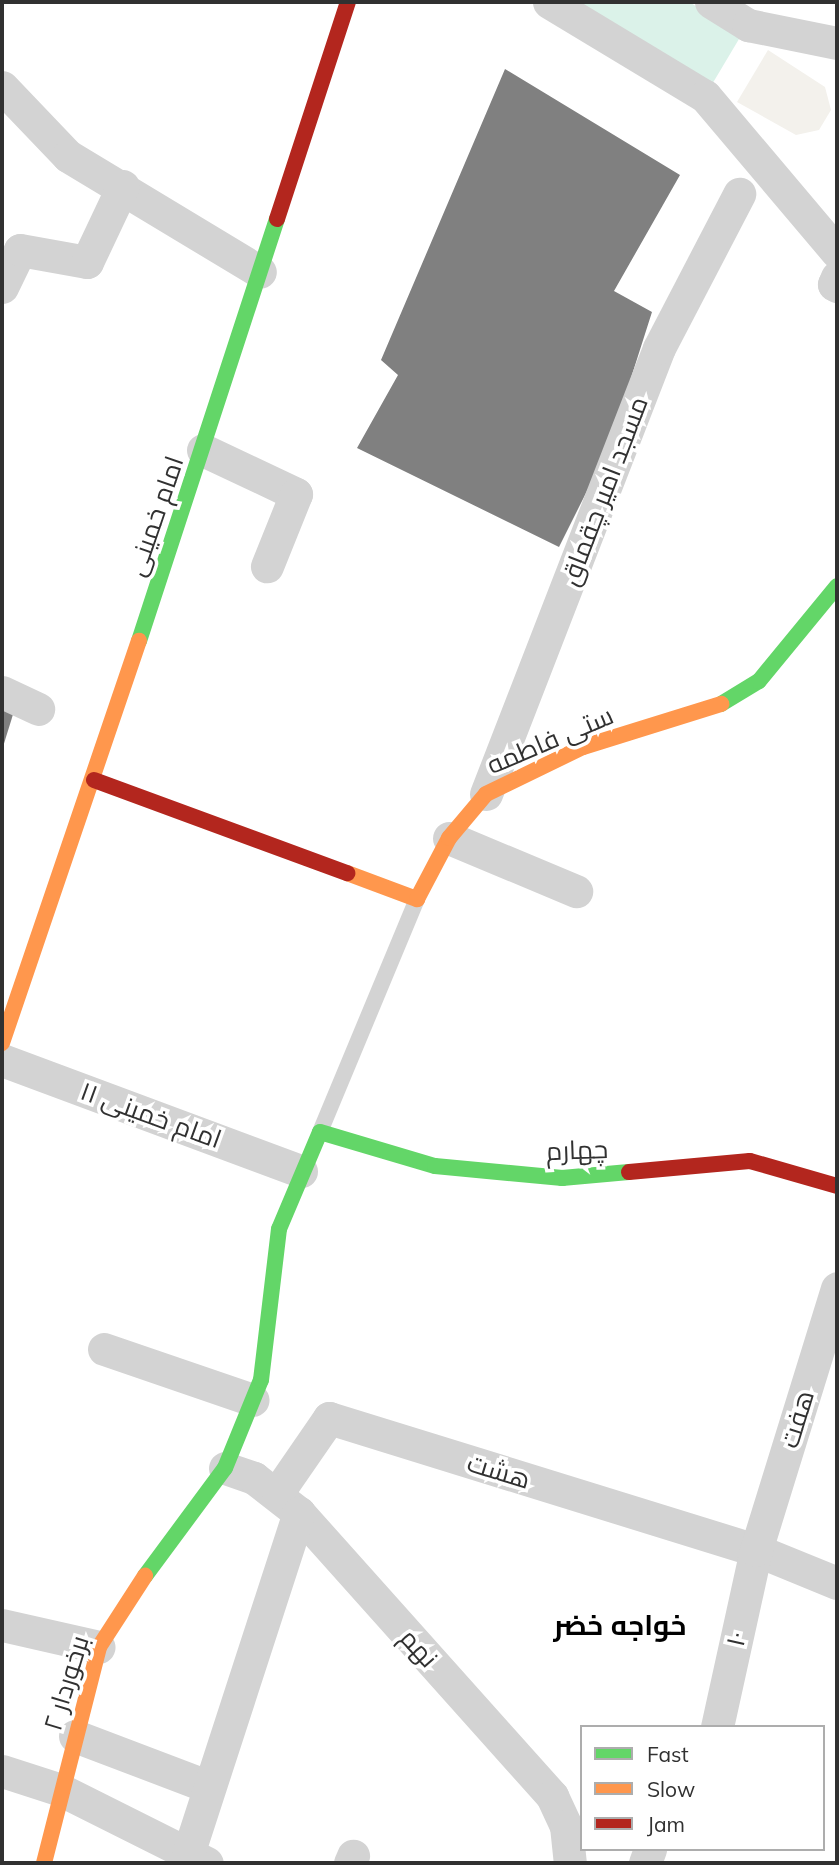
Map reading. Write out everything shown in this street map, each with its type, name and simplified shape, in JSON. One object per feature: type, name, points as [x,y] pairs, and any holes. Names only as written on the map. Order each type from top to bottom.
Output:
[{"type":"street","name":"امام خمینی","points":[[2,1043],[94,780],[348,2]]},
{"type":"street","points":[[549,2],[705,96],[837,252]]},
{"type":"street","points":[[711,2],[748,24],[837,43]]},
{"type":"street","points":[[751,2],[837,21]]},
{"type":"street","points":[[2,87],[68,156],[123,186],[260,272]]},
{"type":"street","points":[[2,287],[20,250],[87,262],[123,186]]},
{"type":"street","name":"مسجد امیر چقماق","points":[[486,794],[659,348],[739,194]]},
{"type":"street","points":[[837,277],[834,284],[837,286]]},
{"type":"street","points":[[203,450],[296,494],[267,566]]},
{"type":"street","name":"ستی فاطمه","points":[[417,899],[449,838],[486,794],[583,747],[727,702],[759,681],[835,594]]},
{"type":"street","points":[[2,692],[38,709]]},
{"type":"street","points":[[94,780],[417,899]]},
{"type":"street","points":[[449,838],[576,891]]},
{"type":"street","name":"امام خمینی ۱۱","points":[[2,1060],[301,1171]]},
{"type":"street","name":"برخوردار ۲","points":[[44,1863],[99,1647],[115,1617],[225,1468],[261,1380],[279,1229],[301,1171],[320,1132]]},
{"type":"street","name":"چهارم","points":[[320,1132],[448,1167],[562,1178],[750,1161],[837,1186]]},
{"type":"street","name":"هفت","points":[[756,1550],[837,1288]]},
{"type":"street","points":[[104,1349],[253,1400]]},
{"type":"street","name":"هشت","points":[[289,1503],[329,1418],[756,1550]]},
{"type":"street","name":"نهم","points":[[225,1468],[289,1503],[552,1796],[566,1826],[570,1863]]},
{"type":"street","points":[[2,1771],[61,1790],[197,1858],[209,1787],[289,1503]]},
{"type":"street","points":[[756,1550],[837,1583]]},
{"type":"street","name":"۱۰","points":[[717,1725],[756,1550]]},
{"type":"street","points":[[2,1625],[99,1647]]},
{"type":"street","points":[[75,1736],[209,1787]]},
{"type":"lane","points":[[320,1132],[417,899]]},
{"type":"shaded area","points":[[571,2],[689,2],[742,34],[711,86]]},
{"type":"shaded area","points":[[768,50],[825,87],[831,110],[819,130],[796,135],[737,102]]},
{"type":"building","points":[[505,69],[680,175],[614,291],[652,312],[609,447],[559,547],[357,448],[398,375],[381,360]]},
{"type":"building","points":[[2,702],[15,708],[2,750]]},
{"type":"traffic: fast","points":[[139,641],[277,219]]},
{"type":"traffic: fast","points":[[721,704],[759,681],[837,586]]},
{"type":"traffic: fast","points":[[145,1576],[225,1468],[261,1380],[279,1229],[320,1132],[435,1166],[562,1178],[629,1172]]},
{"type":"traffic: slow","points":[[2,1043],[139,641]]},
{"type":"traffic: slow","points":[[347,873],[417,899],[449,838],[486,794],[583,747],[721,704]]},
{"type":"traffic: slow","points":[[44,1863],[99,1647],[145,1576]]},
{"type":"traffic: jam","points":[[277,219],[348,2]]},
{"type":"traffic: jam","points":[[94,780],[347,873]]},
{"type":"traffic: jam","points":[[629,1172],[750,1161],[837,1186]]},
{"type":"district","name":"خواجه خضر","points":[[620,1625]]}]
